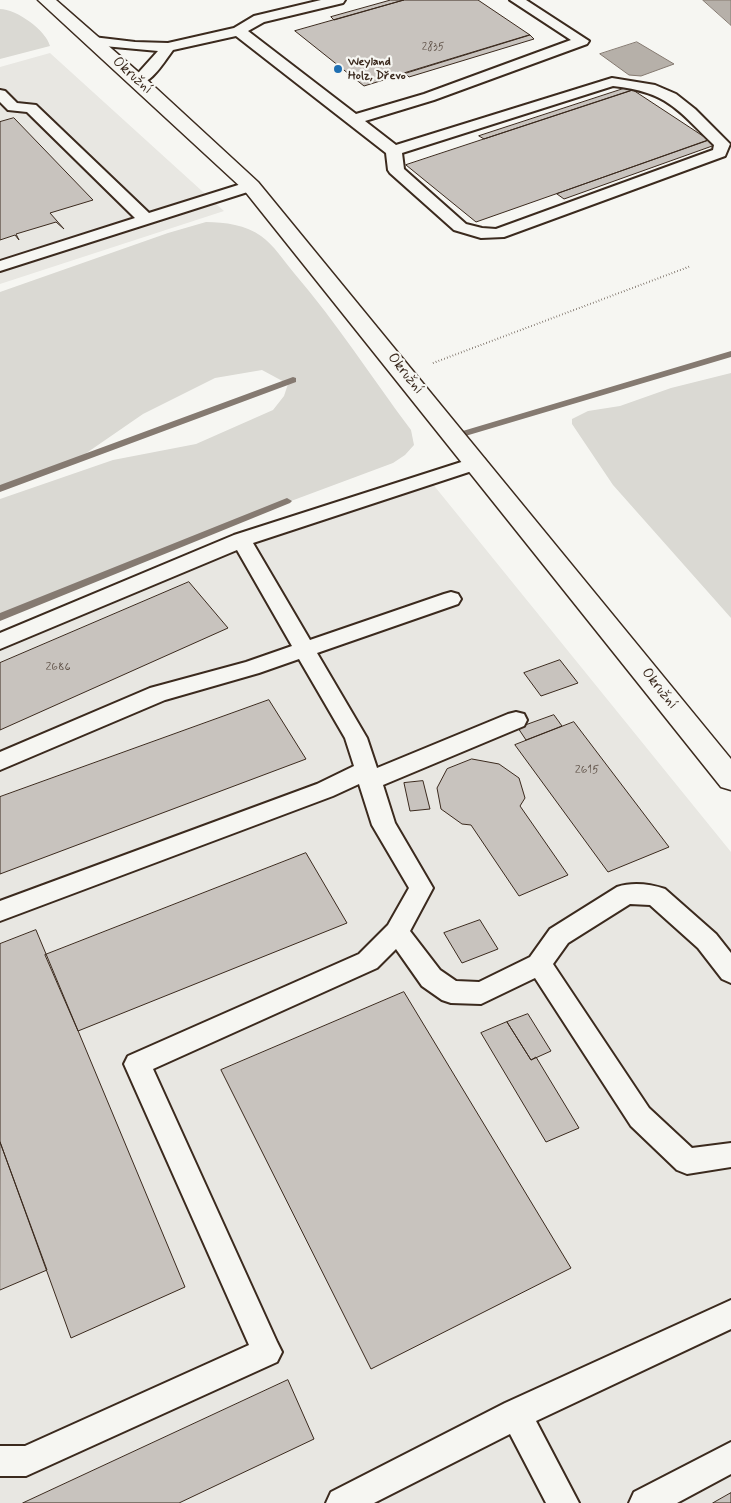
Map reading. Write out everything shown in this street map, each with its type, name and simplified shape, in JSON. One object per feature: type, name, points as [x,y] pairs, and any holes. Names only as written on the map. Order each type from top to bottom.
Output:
[{"type":"main road","name":"Okružní","points":[[46,0],[138,80],[251,186],[731,779]]},
{"type":"lane","points":[[93,41],[135,46],[168,47],[239,31],[259,19],[338,0]]},
{"type":"lane","points":[[354,120],[430,96],[582,41],[517,0]]},
{"type":"lane","points":[[239,31],[394,151],[396,170],[460,227],[481,233],[498,234],[720,153],[722,144],[673,97],[653,88],[612,82],[394,151]]},
{"type":"lane","points":[[138,80],[156,63],[168,47]]},
{"type":"lane","points":[[0,94],[7,109],[31,108],[146,219]]},
{"type":"lane","points":[[0,266],[251,186]]},
{"type":"lane","points":[[0,641],[241,540],[476,463]]},
{"type":"lane","points":[[0,1461],[26,1461],[267,1352],[137,1064],[368,961],[397,932],[421,888],[384,825],[356,738],[241,540]]},
{"type":"lane","points":[[0,761],[158,694],[251,668],[304,648],[451,599]]},
{"type":"lane","points":[[0,911],[516,720]]},
{"type":"lane","points":[[397,932],[431,978],[451,992],[481,993],[539,964],[559,936],[626,894],[656,896],[707,941],[731,972]]},
{"type":"lane","points":[[539,964],[640,1117],[686,1161],[731,1155]]},
{"type":"lane","points":[[342,1503],[428,1457],[455,1446],[516,1414],[731,1314]]},
{"type":"lane","points":[[516,1414],[563,1503]]},
{"type":"lane","points":[[645,1503],[731,1457]]},
{"type":"path","points":[[404,373],[691,266]]},
{"type":"shaded area","points":[[703,0],[731,0],[731,25]]},
{"type":"shaded area","points":[[0,9],[22,16],[37,27],[43,33],[50,46],[0,59]]},
{"type":"shaded area","points":[[637,42],[674,64],[641,76],[629,75],[600,54]]},
{"type":"shaded area","points":[[50,53],[224,211],[0,284],[0,67]]},
{"type":"shaded area","points":[[206,222],[228,224],[255,232],[279,253],[325,311],[411,430],[414,445],[405,455],[393,463],[291,501],[0,620],[0,499],[113,460],[196,444],[273,410],[284,396],[288,384],[262,370],[215,378],[143,414],[85,454],[0,490],[0,292],[168,233]]},
{"type":"shaded area","points":[[731,373],[731,618],[613,485],[572,424],[572,419],[588,411],[620,406],[671,388]]},
{"type":"shaded area","points":[[423,472],[731,852],[731,1503],[0,1503],[0,637]]},
{"type":"building","points":[[391,0],[404,0],[334,20],[331,17]]},
{"type":"building","points":[[404,0],[478,0],[530,35],[364,86],[295,31]]},
{"type":"building","points":[[530,35],[534,39],[409,77],[405,73]]},
{"type":"building","points":[[629,87],[633,90],[484,139],[479,136]]},
{"type":"building","points":[[633,90],[709,140],[476,222],[406,165]]},
{"type":"building","points":[[14,118],[93,200],[50,213],[64,229],[56,222],[16,234],[19,240],[15,235],[0,240],[0,122]]},
{"type":"building","points":[[709,140],[715,145],[564,199],[557,194]]},
{"type":"building","points":[[189,582],[228,628],[0,730],[0,663]]},
{"type":"building","points":[[560,660],[578,683],[541,696],[524,673]]},
{"type":"building","points":[[269,700],[306,759],[0,874],[0,797]]},
{"type":"building","points":[[554,715],[562,726],[526,740],[518,728]]},
{"type":"building","points":[[574,722],[669,847],[608,872],[515,745]]},
{"type":"building","points":[[472,759],[499,764],[519,778],[525,798],[520,806],[568,875],[519,896],[471,825],[462,824],[441,809],[437,788],[447,769]]},
{"type":"building","points":[[423,781],[430,809],[410,811],[404,783]]},
{"type":"building","points":[[306,853],[347,923],[78,1031],[45,955]]},
{"type":"building","points":[[480,920],[498,949],[462,963],[444,933]]},
{"type":"building","points":[[36,930],[185,1287],[71,1338],[0,1142],[0,944]]},
{"type":"building","points":[[404,992],[571,1268],[371,1369],[221,1070]]},
{"type":"building","points":[[528,1014],[551,1051],[531,1060],[507,1022]]},
{"type":"building","points":[[507,1022],[531,1060],[536,1057],[579,1128],[546,1142],[481,1033]]},
{"type":"building","points":[[0,1142],[47,1270],[0,1290]]},
{"type":"building","points":[[288,1380],[314,1439],[179,1503],[23,1503]]},
{"type":"building","points":[[731,1493],[731,1503],[713,1503]]},
{"type":"waterway","points":[[459,435],[731,354]]},
{"type":"waterway","points":[[0,489],[293,380]]},
{"type":"waterway","points":[[0,617],[287,501]]},
{"type":"place","name":"Weyland Holz, Dřevo","points":[[338,69]]}]
